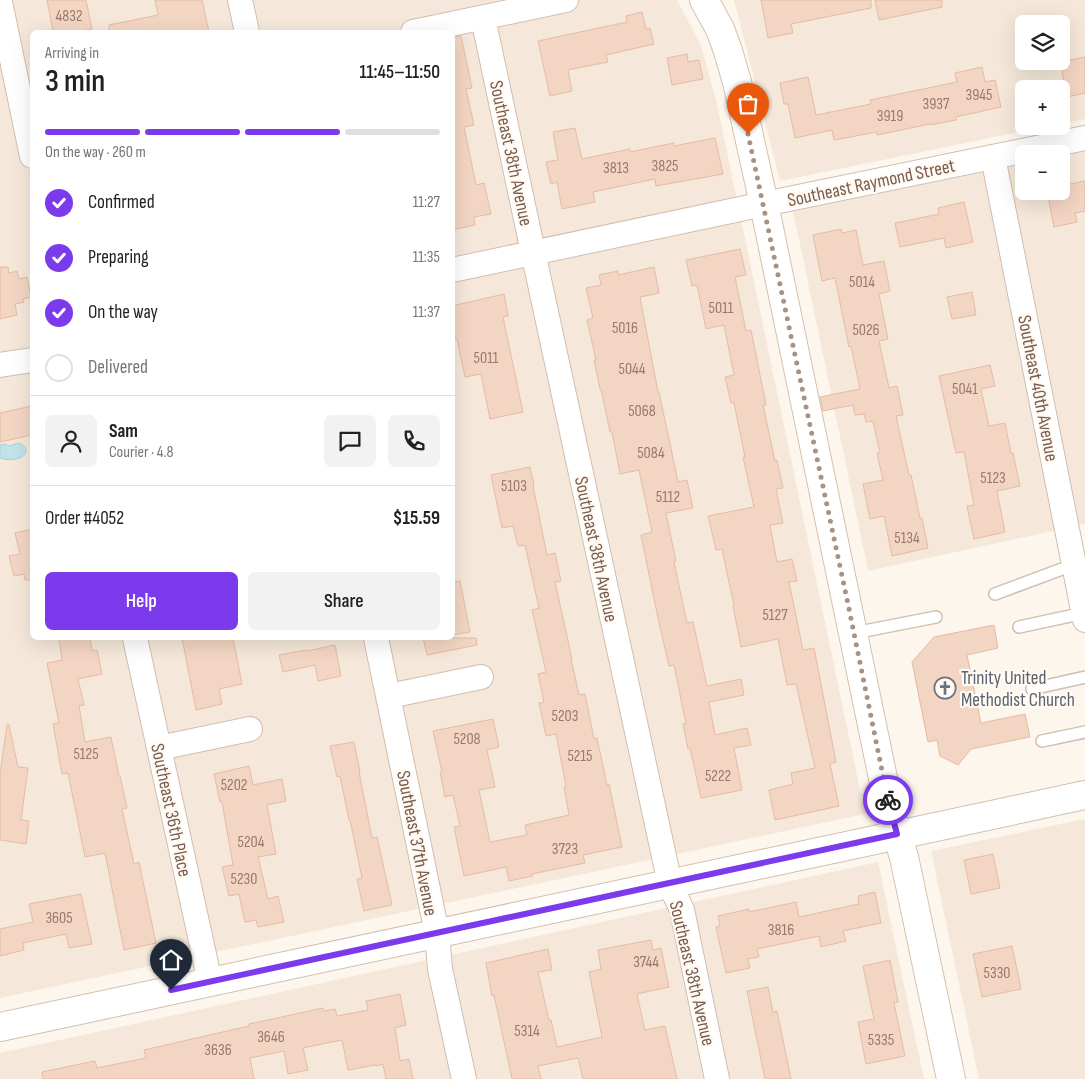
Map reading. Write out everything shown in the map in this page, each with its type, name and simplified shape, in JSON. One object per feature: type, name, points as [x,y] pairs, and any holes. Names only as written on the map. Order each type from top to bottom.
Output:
[{"type":"street","points":[[240,0],[247,30]]},
{"type":"street","points":[[423,30],[566,0]]},
{"type":"street","points":[[704,0],[720,29],[737,82],[890,812],[904,857],[951,1079]]},
{"type":"street","points":[[0,2],[30,146]]},
{"type":"street","name":"Southeast 38th Avenue","points":[[483,18],[670,884],[682,910],[717,1079]]},
{"type":"street","name":"Southeast Raymond Street","points":[[455,269],[1085,138]]},
{"type":"street","name":"Southeast 40th Avenue","points":[[993,157],[1084,617]]},
{"type":"street","points":[[0,364],[30,360]]},
{"type":"street","name":"Southeast 36th Place","points":[[135,640],[210,982]]},
{"type":"street","name":"Southeast 37th Avenue","points":[[376,640],[437,933],[440,969],[464,1079]]},
{"type":"street","points":[[389,696],[481,677]]},
{"type":"street","points":[[159,748],[250,729]]},
{"type":"street","points":[[0,1027],[1085,795]]},
{"type":"lane","points":[[995,594],[1062,569],[1074,567]]},
{"type":"lane","points":[[854,634],[936,617]]},
{"type":"lane","points":[[1019,627],[1084,617]]},
{"type":"lane","points":[[1032,689],[1085,677]]},
{"type":"lane","points":[[1042,740],[1085,732]]},
{"type":"shaded area","points":[[0,0],[677,0],[701,45],[717,104],[865,814],[0,998]]},
{"type":"shaded area","points":[[734,0],[1085,0],[1085,119],[1070,122],[1070,80],[1015,80],[1015,133],[780,181]]},
{"type":"shaded area","points":[[1085,150],[1085,524],[868,571],[793,211],[1015,165],[1015,200],[1070,200],[1070,153]]},
{"type":"shaded area","points":[[1085,819],[1085,1079],[979,1079],[931,851]]},
{"type":"shaded area","points":[[878,862],[924,1079],[0,1079],[0,1053]]},
{"type":"water","points":[[19,443],[25,447],[25,454],[12,460],[0,458],[0,445],[5,444],[9,446]]},
{"type":"building","points":[[47,0],[86,0],[92,29],[53,30]]},
{"type":"building","points":[[155,0],[202,0],[209,30],[109,30],[109,25],[158,15]]},
{"type":"building","points":[[761,0],[871,0],[871,8],[791,24],[793,33],[768,38]]},
{"type":"building","points":[[875,0],[942,0],[942,7],[879,20]]},
{"type":"building","points":[[642,12],[646,29],[650,28],[654,44],[606,55],[608,62],[568,70],[572,91],[550,96],[538,41],[627,22],[626,16]]},
{"type":"building","points":[[461,36],[472,88],[466,89],[474,125],[464,127],[476,185],[484,183],[491,214],[474,217],[475,225],[455,229],[455,37]]},
{"type":"building","points":[[687,54],[688,62],[699,60],[703,79],[672,85],[667,58]]},
{"type":"building","points":[[1085,57],[1085,93],[1070,96],[1070,80],[1064,80],[1062,70],[1070,70],[1070,60]]},
{"type":"building","points":[[982,67],[985,82],[995,80],[1001,107],[956,117],[956,120],[877,135],[877,132],[834,140],[832,130],[795,138],[788,104],[784,104],[780,83],[808,77],[816,115],[871,104],[870,100],[957,82],[955,73]]},
{"type":"building","points":[[575,128],[582,159],[630,149],[630,152],[674,143],[674,146],[715,138],[723,174],[656,186],[655,179],[593,192],[595,202],[562,209],[557,182],[551,184],[546,162],[558,160],[553,132]]},
{"type":"building","points":[[1085,181],[1085,211],[1075,213],[1077,222],[1054,227],[1049,200],[1070,200],[1070,184]]},
{"type":"building","points":[[964,202],[973,242],[946,248],[944,238],[900,247],[895,223],[939,214],[938,208]]},
{"type":"building","points":[[841,229],[842,233],[856,230],[863,265],[884,261],[890,291],[879,294],[888,339],[879,341],[889,388],[897,386],[903,415],[896,416],[928,548],[892,556],[884,516],[870,519],[863,484],[883,480],[877,453],[880,453],[873,421],[866,422],[864,414],[855,415],[853,405],[823,411],[820,397],[860,389],[851,346],[849,347],[835,278],[822,281],[813,235]]},
{"type":"building","points":[[740,249],[746,275],[735,277],[746,331],[751,330],[766,405],[763,405],[783,488],[776,489],[783,523],[770,525],[777,562],[792,559],[797,581],[789,582],[803,650],[814,648],[836,762],[830,764],[839,806],[775,820],[769,790],[793,784],[791,773],[815,768],[796,684],[787,685],[778,639],[741,647],[722,549],[716,550],[708,516],[754,507],[734,403],[731,403],[725,377],[734,375],[724,325],[706,329],[697,285],[692,286],[686,260]]},
{"type":"building","points":[[0,267],[8,267],[9,273],[17,271],[19,279],[27,277],[30,297],[23,299],[24,302],[15,304],[17,315],[0,319]]},
{"type":"building","points":[[654,267],[659,293],[640,297],[678,482],[687,480],[693,508],[666,513],[676,561],[674,562],[687,623],[693,622],[707,686],[741,679],[744,695],[709,702],[715,735],[747,728],[751,745],[734,748],[742,790],[701,798],[690,748],[688,749],[683,724],[686,724],[674,665],[669,666],[641,535],[652,532],[639,470],[620,474],[612,432],[610,432],[600,389],[587,320],[593,318],[586,288],[601,285],[599,275],[618,271],[618,275]]},
{"type":"building","points":[[972,292],[976,315],[952,319],[947,297]]},
{"type":"building","points":[[504,294],[508,316],[503,317],[523,412],[490,419],[481,374],[465,377],[457,339],[455,339],[455,305]]},
{"type":"building","points":[[990,365],[995,386],[981,389],[989,426],[1005,423],[1020,486],[997,491],[1005,532],[974,539],[967,506],[974,505],[964,452],[956,453],[939,376]]},
{"type":"building","points":[[30,406],[30,435],[0,442],[0,413]]},
{"type":"building","points":[[530,467],[547,555],[555,553],[561,581],[555,582],[579,695],[585,694],[594,739],[597,738],[607,785],[609,784],[622,847],[583,855],[585,863],[532,874],[533,876],[509,881],[506,867],[464,876],[454,827],[460,826],[453,795],[445,797],[440,772],[442,772],[433,731],[493,719],[499,747],[487,750],[495,787],[479,790],[490,842],[527,835],[525,825],[569,815],[564,787],[566,786],[556,734],[546,736],[539,703],[544,702],[538,674],[546,672],[532,610],[539,608],[525,545],[518,546],[513,526],[502,528],[491,475]]},
{"type":"building","points":[[30,529],[30,580],[25,580],[24,574],[14,576],[9,556],[20,554],[15,533]]},
{"type":"building","points":[[460,581],[470,632],[455,634],[455,582]]},
{"type":"building","name":"Trinity United Methodist Church","points":[[994,625],[998,648],[967,655],[981,723],[1025,714],[1030,737],[971,749],[958,765],[940,756],[937,740],[928,742],[912,662],[934,637]]},
{"type":"building","points":[[476,638],[477,645],[427,655],[423,640]]},
{"type":"building","points":[[59,640],[90,640],[92,651],[97,650],[102,674],[78,679],[84,705],[79,706],[85,742],[111,737],[127,808],[122,809],[134,864],[139,862],[156,943],[124,950],[105,853],[85,857],[68,773],[62,774],[53,724],[59,723],[47,663],[62,660]]},
{"type":"building","points":[[182,640],[233,640],[242,684],[219,689],[222,704],[196,710]]},
{"type":"building","points":[[335,645],[341,676],[318,681],[315,665],[283,672],[279,655]]},
{"type":"building","points":[[7,725],[9,725],[18,767],[28,768],[21,820],[29,821],[26,844],[0,840],[0,774]]},
{"type":"building","points":[[354,742],[372,838],[377,837],[392,905],[364,911],[357,879],[362,878],[340,776],[337,777],[330,746]]},
{"type":"building","points":[[249,766],[253,785],[282,779],[286,801],[267,805],[276,854],[258,857],[268,899],[278,896],[284,922],[258,927],[256,920],[245,922],[239,894],[229,896],[222,867],[233,865],[222,802],[220,802],[214,774]]},
{"type":"building","points":[[993,854],[1000,888],[971,894],[964,860]]},
{"type":"building","points":[[875,892],[881,923],[843,931],[846,941],[821,947],[819,936],[757,949],[759,957],[748,959],[750,968],[726,973],[716,927],[720,926],[718,916],[749,909],[749,912],[796,902],[799,917],[859,904],[858,896]]},
{"type":"building","points":[[81,894],[92,944],[69,948],[66,934],[23,943],[24,950],[0,956],[0,929],[33,922],[29,904]]},
{"type":"building","points":[[651,940],[653,950],[661,948],[669,987],[637,994],[645,1030],[665,1026],[677,1079],[583,1079],[578,1058],[538,1066],[541,1079],[512,1079],[486,963],[548,949],[552,970],[538,972],[557,1047],[602,1037],[589,972],[601,969],[598,950]]},
{"type":"building","points":[[1012,946],[1021,989],[982,997],[973,954]]},
{"type":"building","points":[[890,960],[898,1002],[894,1003],[905,1056],[866,1064],[858,1022],[874,1019],[863,966]]},
{"type":"building","points":[[768,987],[773,1012],[777,1011],[791,1079],[765,1079],[747,991]]},
{"type":"building","points":[[400,994],[406,1025],[395,1028],[400,1060],[409,1059],[413,1079],[386,1079],[383,1064],[348,1070],[342,1040],[303,1048],[308,1070],[288,1074],[284,1051],[250,1058],[254,1079],[43,1079],[42,1072],[95,1061],[97,1068],[146,1058],[144,1050],[323,1008],[324,1011],[335,1009],[337,1016],[368,1010],[366,1001]]},
{"type":"way so far","points":[[748,134],[888,800]]},
{"type":"place","name":"Trinity United Methodist Church","points":[[945,688]]},
{"type":"route","points":[[171,990],[897,834],[888,800]]}]
